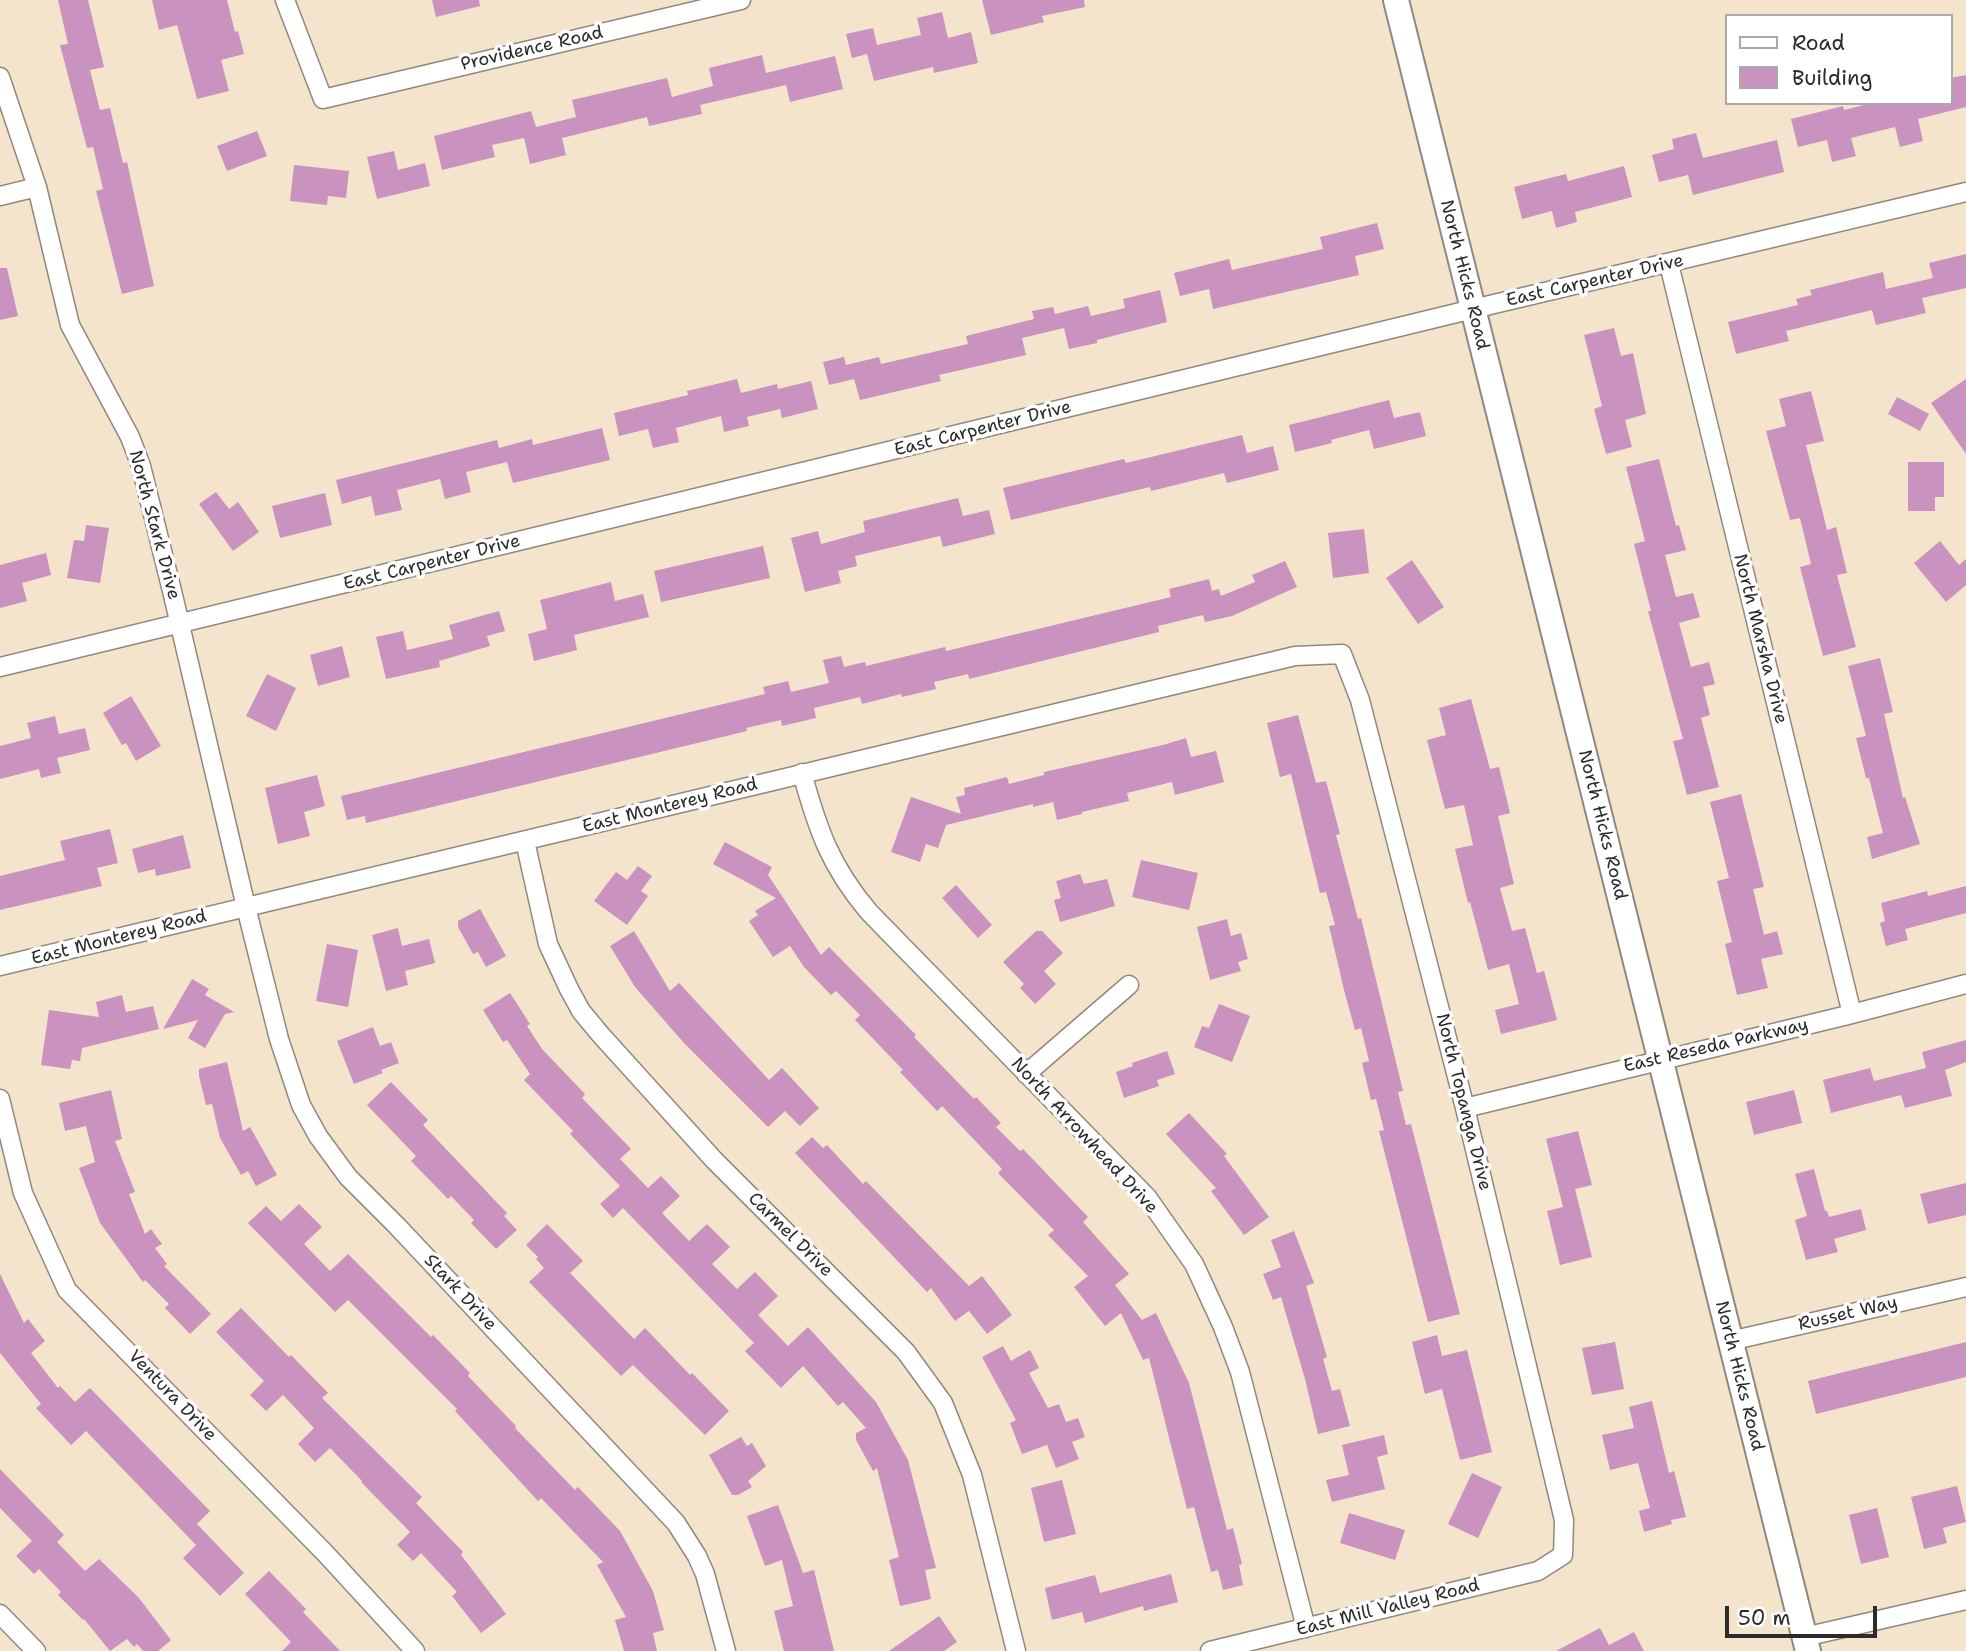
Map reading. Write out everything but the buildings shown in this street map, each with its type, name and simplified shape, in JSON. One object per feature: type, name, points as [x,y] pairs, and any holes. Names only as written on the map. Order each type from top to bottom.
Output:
[{"type":"main road","name":"North Hicks Road","points":[[1396,0],[1806,1644]]},
{"type":"street","name":"Providence Road","points":[[285,0],[323,99],[741,0]]},
{"type":"street","name":"North Stark Drive","points":[[0,77],[37,187],[70,325],[136,452],[180,624],[246,907]]},
{"type":"street","points":[[0,195],[37,187]]},
{"type":"street","name":"East Carpenter Drive","points":[[0,667],[1966,192]]},
{"type":"street","name":"North Marsha Drive","points":[[1669,264],[1852,1014]]},
{"type":"street","name":"East Monterey Road","points":[[0,966],[1295,656],[1342,654]]},
{"type":"street","name":"North Topanga Drive","points":[[1342,654],[1360,700],[1465,1108],[1564,1520],[1563,1555]]},
{"type":"street","name":"North Arrowhead Drive","points":[[802,774],[827,850],[847,886],[1147,1197],[1194,1264],[1240,1372],[1306,1628]]},
{"type":"street","name":"Carmel Drive","points":[[525,841],[548,944],[582,1011],[714,1160],[906,1352],[943,1403],[972,1475],[1016,1651]]},
{"type":"street","name":"Stark Drive","points":[[246,907],[289,1072],[301,1105],[318,1136],[348,1177],[407,1236],[676,1523],[705,1574],[726,1651]]},
{"type":"street","name":"East Reseda Parkway","points":[[1465,1108],[1966,984]]},
{"type":"street","points":[[1026,1074],[1129,985]]},
{"type":"street","name":"Ventura Drive","points":[[0,1099],[23,1193],[67,1290],[325,1553],[415,1651]]},
{"type":"street","name":"Russet Way","points":[[1730,1342],[1966,1287]]},
{"type":"street","name":"East Mill Valley Road","points":[[1210,1651],[1538,1571],[1563,1555]]},
{"type":"street","points":[[1806,1644],[1966,1600]]},
{"type":"street","points":[[0,1614],[36,1651]]}]
